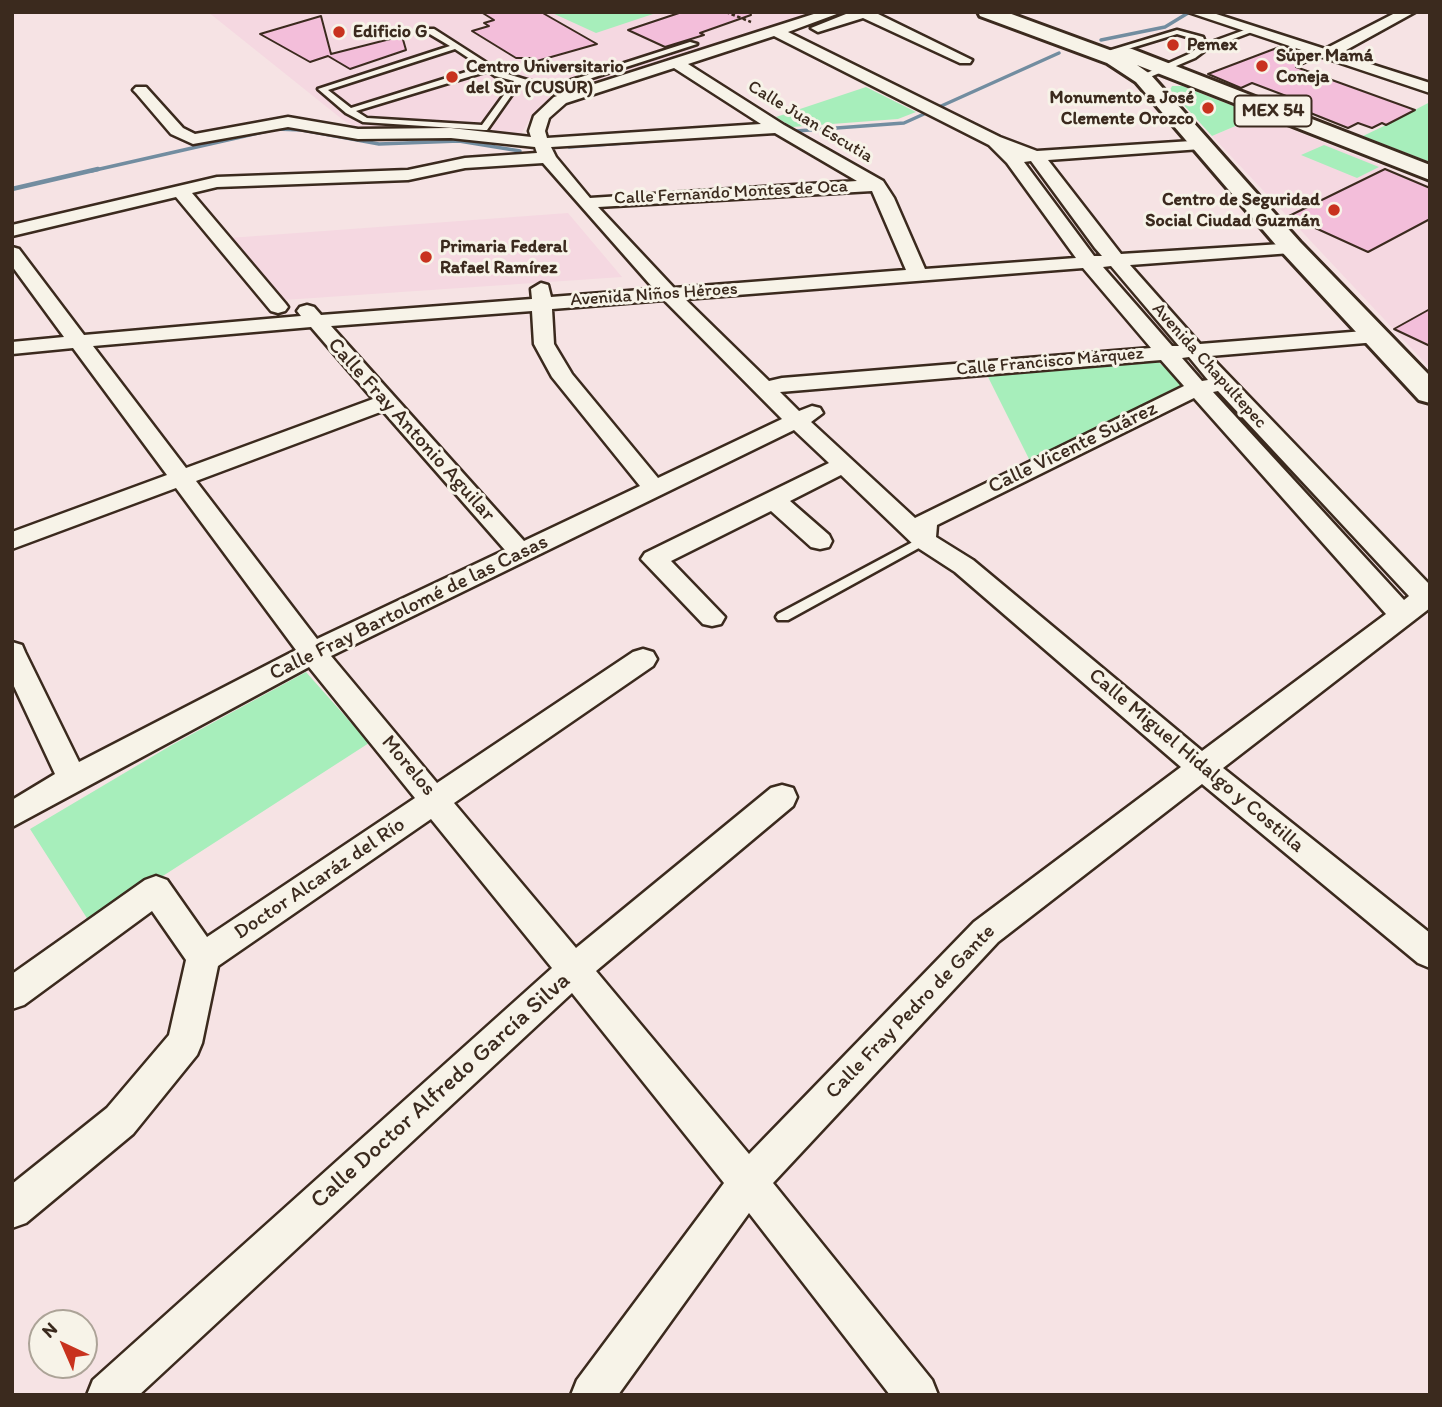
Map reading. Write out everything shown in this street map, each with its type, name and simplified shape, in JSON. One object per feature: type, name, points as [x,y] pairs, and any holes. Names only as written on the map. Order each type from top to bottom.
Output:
[{"type":"main road","name":"MEX 54","points":[[989,12],[1109,52]]},
{"type":"main road","name":"MEX 54","points":[[1014,12],[1109,52],[1154,79],[1201,144],[1285,239],[1430,394]]},
{"type":"main road","name":"MEX 54","points":[[1154,79],[1207,85],[1430,173]]},
{"type":"street","points":[[782,34],[835,12]]},
{"type":"street","points":[[1195,12],[1430,88]]},
{"type":"street","points":[[1219,20],[1240,12]]},
{"type":"street","points":[[1326,54],[1408,12]]},
{"type":"street","points":[[12,231],[229,181],[408,175],[466,163],[554,139],[571,110],[682,66],[782,34],[865,13],[965,60]]},
{"type":"street","name":"Avenida Chapultepec","points":[[782,34],[994,141],[1036,156],[1109,253],[1419,602]]},
{"type":"street","points":[[554,139],[537,131],[542,116],[560,94],[646,71],[682,66]]},
{"type":"street","name":"Calle Juan Escutia","points":[[682,66],[778,128],[877,185],[916,268]]},
{"type":"street","points":[[141,90],[177,131],[192,139],[288,122],[358,134],[451,133],[554,139],[778,128]]},
{"type":"street","name":"Calle Miguel Hidalgo y Costilla","points":[[554,139],[593,202],[805,417],[924,530],[1201,767],[1430,953]]},
{"type":"street","name":"Avenida Chapultepec","points":[[994,141],[1013,159],[1082,255],[1197,388],[1419,602]]},
{"type":"street","points":[[1013,159],[1201,144]]},
{"type":"street","name":"Calle Fernando Montes de Oca","points":[[593,202],[877,185]]},
{"type":"street","points":[[181,192],[278,307]]},
{"type":"street","name":"Avenida Niños Héroes","points":[[74,335],[197,330],[309,313],[1285,239]]},
{"type":"street","name":"Morelos","points":[[12,253],[313,653],[437,800],[748,1182],[917,1395]]},
{"type":"street","points":[[541,296],[544,344],[563,377],[655,489]]},
{"type":"street","name":"Avenida Niños Héroes","points":[[15,347],[146,317],[278,307],[309,313]]},
{"type":"street","points":[[197,330],[240,310]]},
{"type":"street","name":"Calle Fray Antonio Aguilar","points":[[309,313],[521,553]]},
{"type":"street","name":"Calle Francisco Márquez","points":[[774,386],[1377,336]]},
{"type":"street","name":"Calle Vicente Suárez","points":[[924,530],[1197,388],[1223,384]]},
{"type":"street","points":[[12,541],[386,402]]},
{"type":"street","name":"Calle Miguel Hidalgo y Costilla","points":[[805,417],[845,465],[924,530]]},
{"type":"street","name":"Calle Fray Bartolomé de las Casas","points":[[12,816],[72,779],[313,653],[805,417]]},
{"type":"street","points":[[712,617],[653,559],[845,465]]},
{"type":"street","points":[[772,499],[820,541]]},
{"type":"street","name":"Calle Fray Pedro de Gante","points":[[592,1395],[748,1182],[986,932],[1419,602]]},
{"type":"street","points":[[12,652],[72,779]]},
{"type":"street","name":"Doctor Alcaráz del Río","points":[[203,958],[643,659]]},
{"type":"street","name":"Calle Doctor Alfredo García Silva","points":[[108,1395],[573,970],[782,797]]},
{"type":"street","points":[[12,994],[156,890],[203,958],[185,1043],[120,1121],[12,1209]]},
{"type":"lane","points":[[1154,79],[1204,47],[1253,30]]},
{"type":"lane","points":[[431,31],[515,85],[560,94],[631,63],[693,44]]},
{"type":"lane","points":[[1109,52],[1177,32],[1200,39],[1204,47]]},
{"type":"lane","points":[[455,47],[322,89],[349,111],[366,120],[484,128],[515,85]]},
{"type":"lane","points":[[631,63],[646,71]]},
{"type":"lane","points":[[349,111],[488,68]]},
{"type":"lane","points":[[515,85],[560,94]]},
{"type":"lane","points":[[783,617],[924,530]]},
{"type":"path","points":[[726,12],[753,23]]},
{"type":"shaded area","name":"Centro Universitario del Sur (CUSUR)","points":[[208,12],[827,12],[563,93],[532,115],[519,138],[360,130],[343,120]]},
{"type":"shaded area","points":[[1259,116],[1430,186],[1430,368],[1212,136]]},
{"type":"shaded area","name":"Primaria Federal Rafael Ramírez","points":[[568,213],[622,277],[284,300],[229,238]]},
{"type":"green space","points":[[550,12],[659,12],[596,33]]},
{"type":"green space","points":[[1172,86],[1182,86],[1259,116],[1212,136],[1170,90]]},
{"type":"green space","points":[[866,87],[916,112],[898,119],[792,127],[776,117]]},
{"type":"green space","points":[[1430,102],[1430,162],[1363,136],[1386,125]]},
{"type":"green space","points":[[1324,145],[1379,167],[1357,178],[1301,155]]},
{"type":"green space","points":[[1156,360],[1184,385],[1030,461],[986,373]]},
{"type":"green space","points":[[306,672],[369,743],[90,923],[30,829],[170,746]]},
{"type":"building","points":[[481,12],[541,12],[597,44],[537,61],[532,58],[516,58],[472,31],[489,26],[484,23],[494,20]]},
{"type":"building","points":[[682,12],[750,12],[751,15],[700,33],[704,35],[665,47],[628,30]]},
{"type":"building","points":[[321,16],[331,54],[402,36],[406,50],[350,69],[328,56],[310,62],[260,34]]},
{"type":"building","points":[[1282,46],[1315,59],[1296,67],[1415,110],[1386,125],[1382,123],[1372,128],[1358,123],[1348,128],[1293,106],[1302,102],[1252,83],[1241,88],[1208,74]]},
{"type":"building","name":"Centro de Seguridad Social Ciudad Guzmán","points":[[1385,169],[1430,188],[1430,219],[1368,252],[1289,216]]},
{"type":"building","points":[[1430,309],[1430,346],[1394,329]]},
{"type":"waterway","points":[[1101,40],[1165,27],[1188,13]]},
{"type":"waterway","points":[[939,107],[1059,53]]},
{"type":"waterway","points":[[796,131],[904,123],[924,114]]},
{"type":"waterway","points":[[91,171],[276,129],[302,130],[379,144],[459,141],[520,151]]},
{"type":"waterway","points":[[569,147],[723,136]]},
{"type":"waterway","points":[[12,189],[98,169]]},
{"type":"place","name":"Edificio G","points":[[339,32]]},
{"type":"place","name":"Pemex","points":[[1173,45]]},
{"type":"place","name":"Súper Mamá Coneja","points":[[1262,66]]},
{"type":"place","name":"Centro Universitario del Sur (CUSUR)","points":[[452,77]]},
{"type":"place","name":"Monumento a José Clemente Orozco","points":[[1208,108]]},
{"type":"place","name":"Centro de Seguridad Social Ciudad Guzmán","points":[[1334,210]]},
{"type":"place","name":"Primaria Federal Rafael Ramírez","points":[[426,257]]}]
